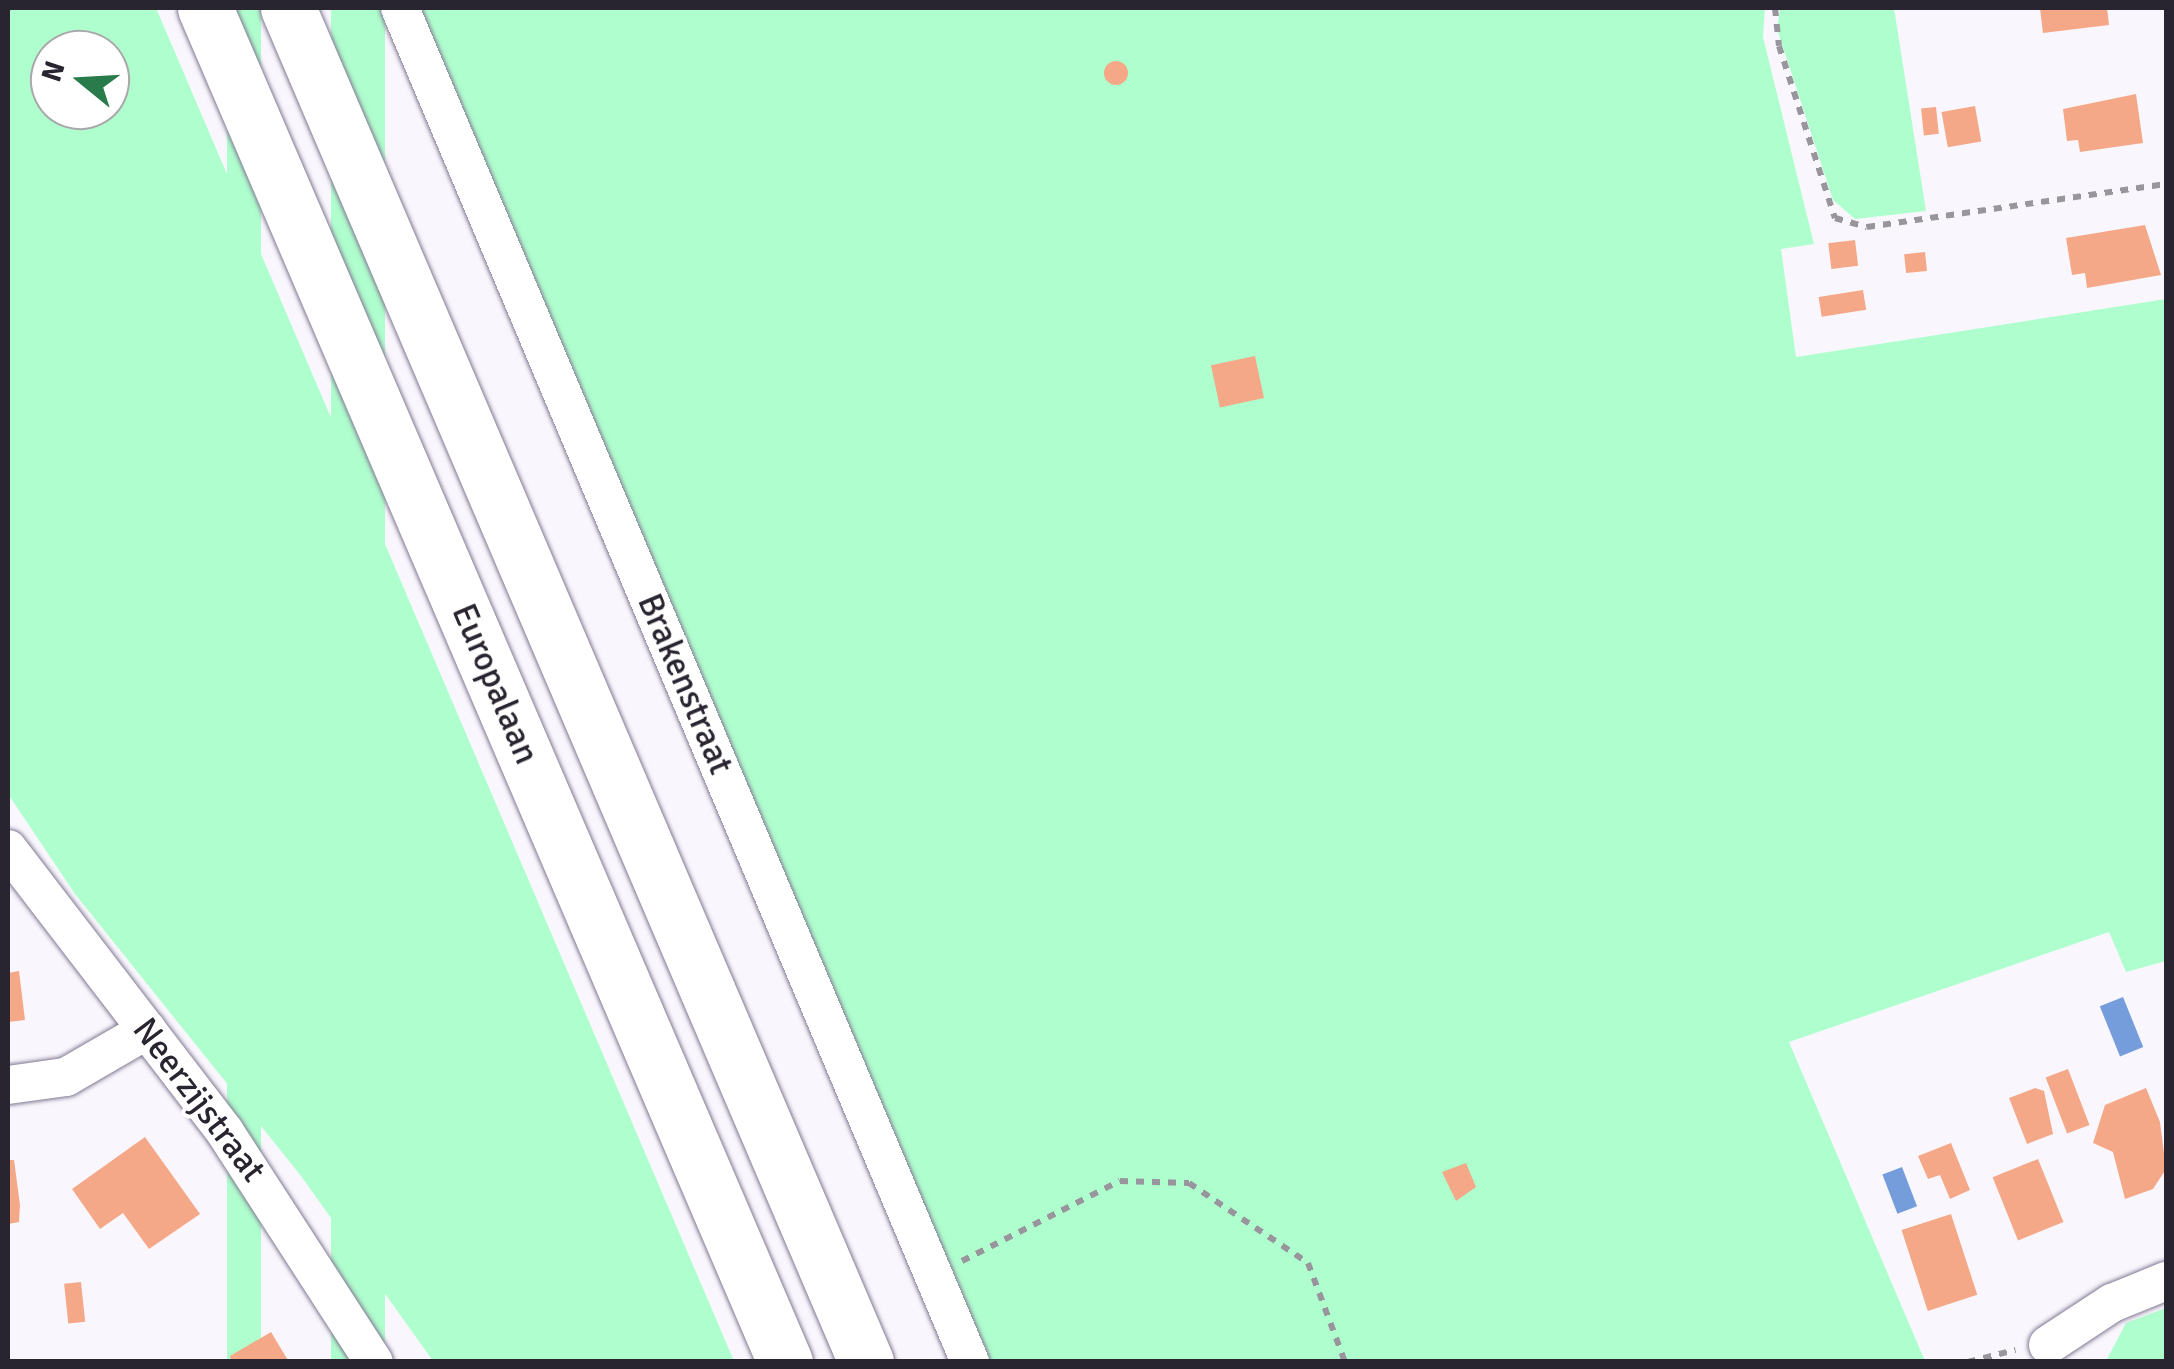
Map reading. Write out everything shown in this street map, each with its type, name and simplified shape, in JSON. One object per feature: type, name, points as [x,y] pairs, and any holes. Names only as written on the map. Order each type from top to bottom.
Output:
[{"type":"highway","name":"Europalaan","points":[[205,8],[785,1362]]},
{"type":"highway","points":[[288,8],[866,1362]]},
{"type":"street","name":"Brakenstraat","points":[[400,8],[970,1362]]},
{"type":"street","name":"Neerzijstraat","points":[[8,849],[148,1030],[304,1244],[374,1362]]},
{"type":"street","points":[[8,1085],[66,1077],[148,1030]]},
{"type":"street","points":[[2038,1346],[2112,1303],[2166,1281]]},
{"type":"path","points":[[1775,8],[1779,46],[1835,218],[1867,227],[2166,184]]},
{"type":"path","points":[[934,1274],[1120,1181],[1189,1183],[1308,1263],[1345,1362]]},
{"type":"path","points":[[1968,1362],[2038,1346]]},
{"type":"green space","points":[[8,8],[156,8],[734,1361],[433,1361],[301,1176],[75,894],[8,794]]},
{"type":"green space","points":[[227,8],[261,8],[261,1362],[227,1362]]},
{"type":"green space","points":[[331,8],[385,8],[385,1362],[331,1362]]},
{"type":"green space","points":[[419,8],[1765,8],[1763,37],[1814,244],[1781,249],[1796,357],[2166,299],[2166,961],[2126,972],[2109,932],[1789,1042],[1925,1361],[984,1361]]},
{"type":"green space","points":[[1780,8],[1894,8],[1926,211],[1855,219],[1833,200],[1777,29]]},
{"type":"green space","points":[[2166,1308],[2166,1361],[2106,1361],[2126,1323]]},
{"type":"water","points":[[2123,997],[2143,1047],[2120,1056],[2100,1006]]},
{"type":"water","points":[[1902,1167],[1917,1206],[1897,1214],[1882,1175]]},
{"type":"building","points":[[2040,8],[2107,8],[2109,25],[2043,33]]},
{"type":"building","points":[[1116,61],[1125,64],[1125,82],[1116,85],[1107,82],[1104,73],[1107,64]]},
{"type":"building","points":[[2136,94],[2143,143],[2080,152],[2078,140],[2067,141],[2063,109]]},
{"type":"building","points":[[1975,106],[1981,141],[1948,147],[1942,112]]},
{"type":"building","points":[[1936,107],[1939,134],[1924,135],[1921,109]]},
{"type":"building","points":[[2145,225],[2161,275],[2087,288],[2085,273],[2072,275],[2066,238]]},
{"type":"building","points":[[1855,240],[1858,266],[1831,269],[1828,243]]},
{"type":"building","points":[[1925,252],[1927,271],[1906,273],[1904,254]]},
{"type":"building","points":[[1863,290],[1866,310],[1822,317],[1819,297]]},
{"type":"building","points":[[1255,356],[1264,398],[1220,407],[1211,365]]},
{"type":"building","points":[[19,971],[25,1020],[8,1022],[8,973]]},
{"type":"building","points":[[2068,1069],[2090,1125],[2067,1134],[2046,1078]]},
{"type":"building","points":[[2035,1088],[2044,1091],[2053,1134],[2027,1144],[2009,1098]]},
{"type":"building","points":[[2146,1088],[2160,1122],[2166,1169],[2153,1189],[2125,1199],[2113,1152],[2093,1143],[2105,1105]]},
{"type":"building","points":[[145,1137],[200,1214],[149,1249],[123,1213],[100,1229],[72,1189]]},
{"type":"building","points":[[1951,1143],[1970,1190],[1950,1199],[1940,1175],[1928,1179],[1918,1156]]},
{"type":"building","points":[[2038,1159],[2063,1222],[2018,1240],[1993,1177]]},
{"type":"building","points":[[8,1160],[14,1160],[20,1205],[19,1222],[8,1224]]},
{"type":"building","points":[[1466,1163],[1476,1187],[1456,1201],[1442,1172]]},
{"type":"building","points":[[1951,1214],[1977,1295],[1928,1311],[1902,1230]]},
{"type":"building","points":[[81,1282],[85,1322],[68,1324],[64,1284]]},
{"type":"building","points":[[271,1332],[289,1362],[232,1362],[230,1356]]}]
